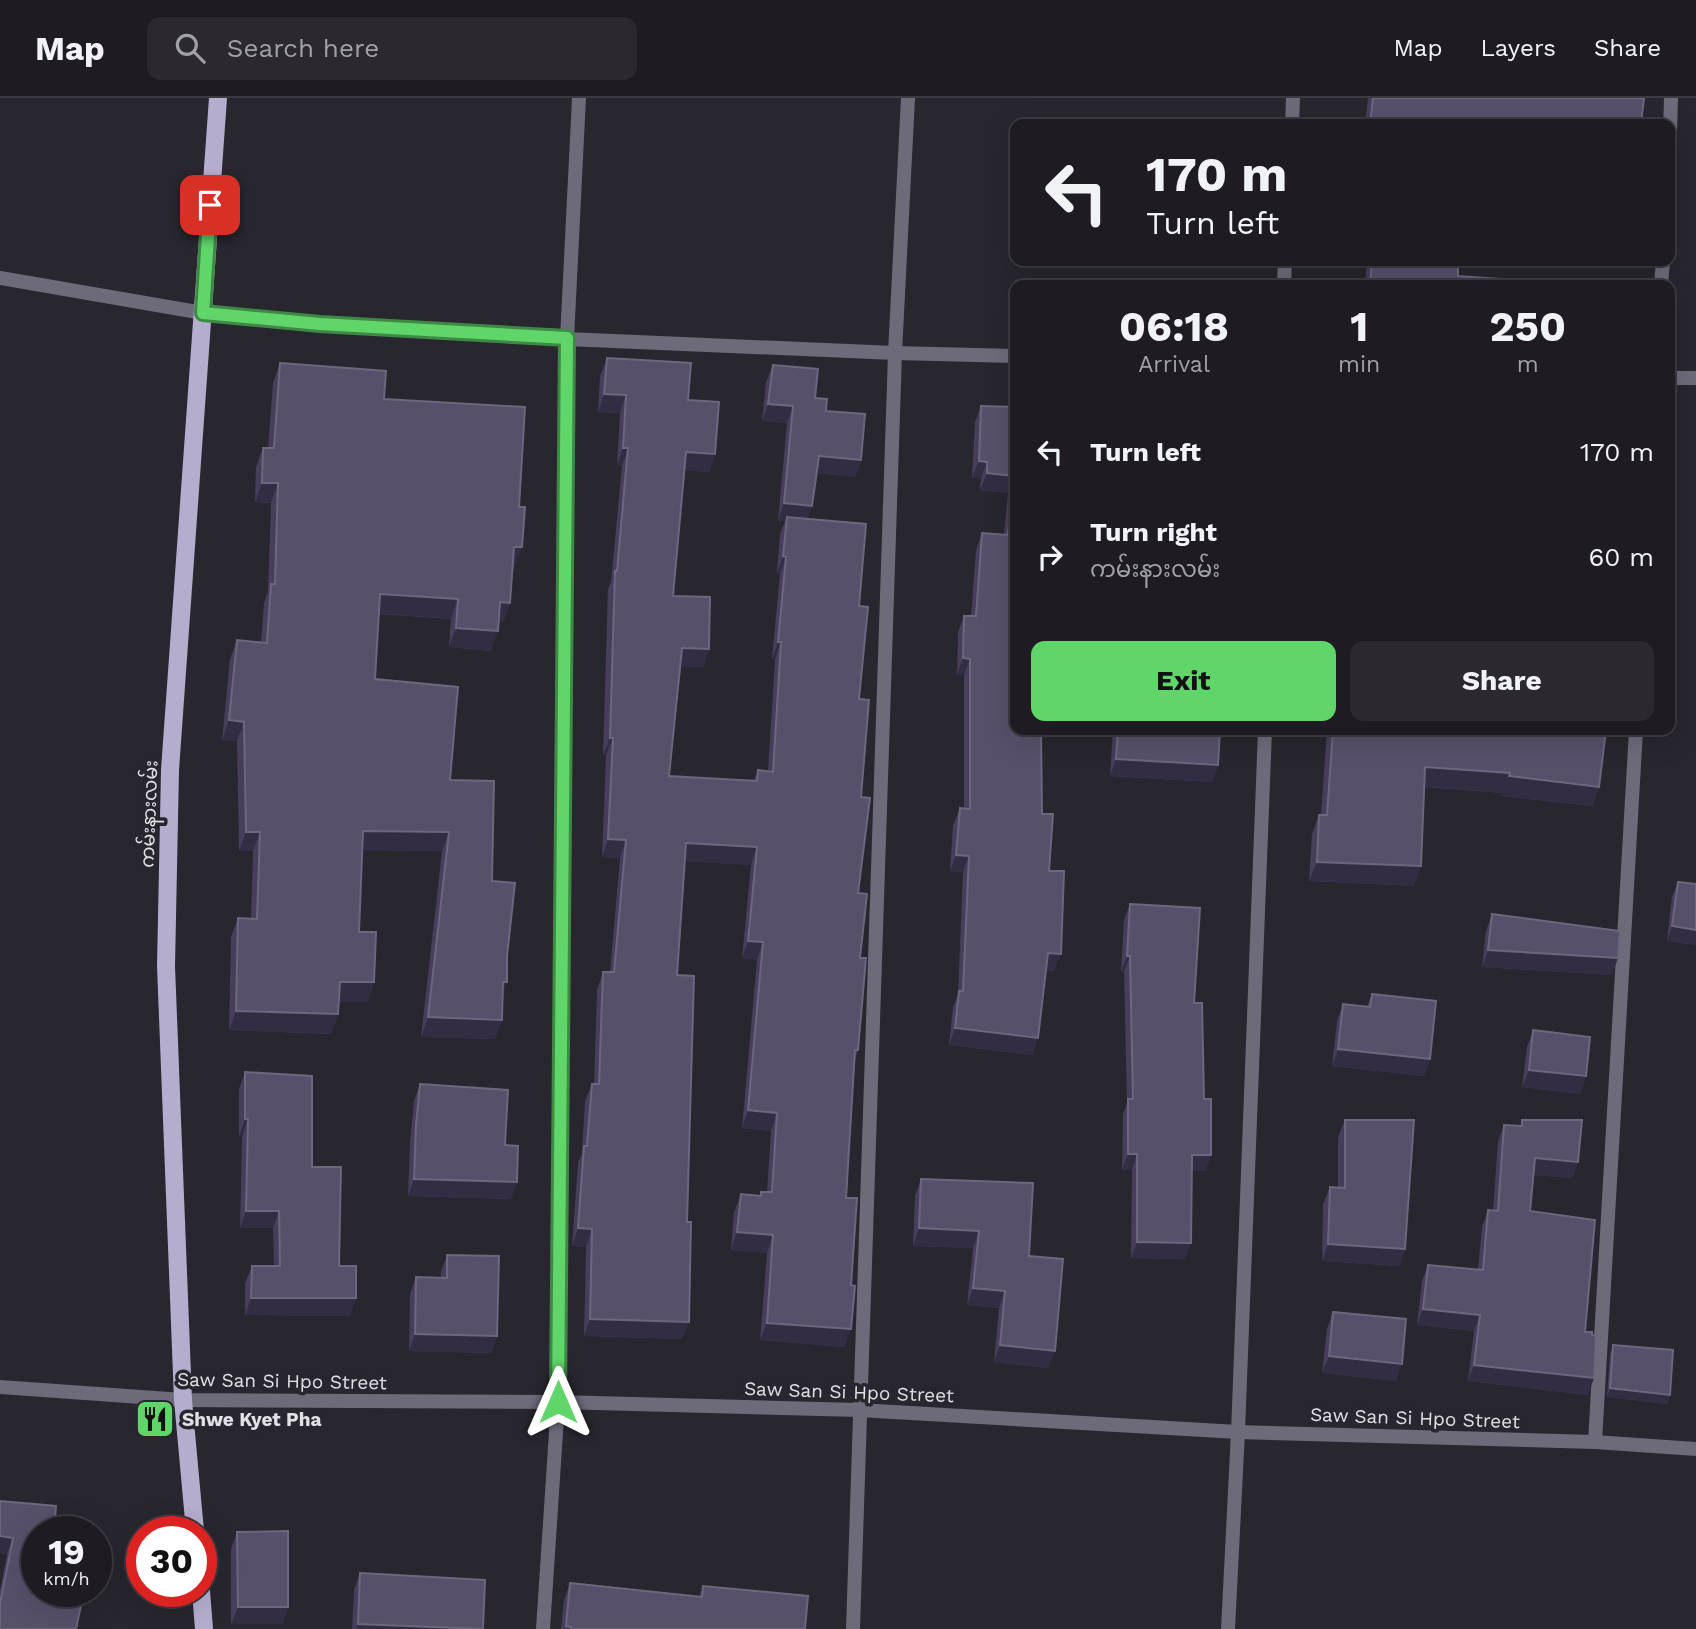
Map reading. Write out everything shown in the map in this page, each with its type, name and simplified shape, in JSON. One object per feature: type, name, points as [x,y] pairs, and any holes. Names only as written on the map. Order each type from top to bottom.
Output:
[{"type":"main road","name":"ကမ်းနားလမ်း","points":[[194,1516],[183,1401],[166,966],[170,771],[218,98]]},
{"type":"main road","points":[[202,1607],[204,1629]]},
{"type":"street","points":[[542,1629],[558,1402],[567,338],[579,98]]},
{"type":"street","points":[[853,1629],[895,353],[908,98]]},
{"type":"street","points":[[1292,119],[1293,98]]},
{"type":"street","points":[[1670,119],[1671,98]]},
{"type":"street","points":[[0,278],[203,313],[320,324],[567,338],[1010,356]]},
{"type":"street","points":[[1675,378],[1696,378]]},
{"type":"street","points":[[1228,1629],[1265,735]]},
{"type":"street","points":[[1595,1442],[1636,735]]},
{"type":"street","name":"Saw San Si Hpo Street","points":[[0,1387],[183,1401],[558,1402],[859,1410],[1238,1432],[1595,1442],[1696,1449]]},
{"type":"building","points":[[1373,98],[1644,98],[1642,119],[1371,119]]},
{"type":"building","points":[[1372,266],[1458,266],[1458,276],[1514,280],[1370,280]]},
{"type":"building","points":[[607,358],[691,363],[688,400],[719,402],[715,454],[686,452],[673,596],[710,597],[709,649],[682,648],[669,776],[757,781],[758,770],[773,772],[781,642],[778,642],[787,517],[866,524],[859,606],[868,607],[859,699],[869,700],[861,797],[870,798],[858,893],[867,894],[860,958],[866,958],[858,1050],[855,1050],[846,1198],[857,1198],[851,1329],[767,1323],[773,1235],[737,1232],[741,1194],[761,1196],[761,1192],[772,1192],[777,1113],[748,1110],[763,942],[748,941],[757,847],[686,843],[677,975],[694,976],[687,1222],[691,1222],[689,1322],[590,1319],[592,1229],[578,1228],[584,1146],[587,1146],[592,1084],[599,1084],[603,972],[614,972],[626,840],[608,839],[613,738],[610,738],[615,571],[628,448],[623,448],[626,395],[604,394]]},
{"type":"building","points":[[280,363],[386,371],[384,399],[525,407],[519,507],[525,507],[522,547],[514,547],[510,603],[500,602],[498,631],[456,628],[458,599],[380,594],[375,679],[458,687],[450,780],[494,781],[492,881],[515,883],[507,982],[503,982],[502,1020],[428,1017],[449,832],[363,831],[359,932],[376,932],[374,982],[340,982],[338,1014],[236,1011],[238,918],[257,919],[260,832],[246,832],[244,722],[229,720],[237,640],[267,643],[271,584],[275,584],[278,483],[262,483],[263,448],[274,448]]},
{"type":"building","points":[[773,365],[818,369],[815,398],[827,399],[826,411],[865,414],[861,460],[819,456],[812,506],[784,503],[793,406],[768,404]]},
{"type":"building","points":[[981,406],[1010,407],[1010,476],[987,473],[987,462],[979,461]]},
{"type":"building","points":[[1010,515],[1010,735],[1041,735],[1042,814],[1053,814],[1049,871],[1064,871],[1061,954],[1048,953],[1038,1038],[955,1028],[959,991],[963,991],[969,856],[956,855],[960,808],[970,809],[970,659],[963,658],[964,616],[976,616],[982,533],[1008,535]]},
{"type":"building","points":[[1118,735],[1220,735],[1218,765],[1116,759]]},
{"type":"building","points":[[1333,735],[1605,735],[1599,787],[1509,776],[1510,773],[1425,767],[1421,866],[1317,862],[1319,815],[1327,815]]},
{"type":"building","points":[[1678,882],[1696,884],[1696,930],[1672,926]]},
{"type":"building","points":[[1130,904],[1200,908],[1194,1003],[1202,1003],[1204,1099],[1211,1099],[1211,1155],[1192,1155],[1191,1243],[1137,1242],[1137,1154],[1128,1154],[1128,1099],[1133,1099],[1130,956],[1127,956]]},
{"type":"building","points":[[1492,914],[1620,931],[1618,958],[1488,950]]},
{"type":"building","points":[[1372,994],[1436,1001],[1430,1059],[1338,1049],[1343,1004],[1370,1007]]},
{"type":"building","points":[[1533,1030],[1590,1037],[1586,1076],[1529,1070]]},
{"type":"building","points":[[245,1072],[312,1076],[312,1167],[341,1167],[339,1266],[356,1266],[356,1298],[251,1298],[252,1266],[280,1266],[279,1211],[246,1211],[248,1119],[245,1119]]},
{"type":"building","points":[[420,1084],[508,1090],[505,1145],[518,1146],[517,1182],[414,1179]]},
{"type":"building","points":[[1345,1120],[1414,1120],[1405,1249],[1328,1244],[1330,1187],[1345,1188]]},
{"type":"building","points":[[1522,1120],[1582,1120],[1578,1162],[1535,1158],[1530,1211],[1595,1220],[1585,1332],[1592,1332],[1592,1335],[1596,1336],[1594,1378],[1474,1365],[1480,1315],[1423,1309],[1428,1265],[1483,1270],[1488,1210],[1498,1211],[1504,1125],[1522,1126]]},
{"type":"building","points":[[921,1179],[1033,1183],[1029,1256],[1063,1259],[1055,1351],[1000,1345],[1005,1291],[973,1288],[979,1231],[919,1228]]},
{"type":"building","points":[[447,1255],[499,1256],[497,1336],[415,1334],[416,1277],[447,1278]]},
{"type":"building","points":[[1333,1312],[1406,1319],[1402,1364],[1329,1356]]},
{"type":"building","points":[[1613,1345],[1673,1350],[1670,1395],[1610,1388]]},
{"type":"building","points":[[0,1501],[56,1506],[55,1516],[21,1516],[21,1607],[81,1607],[76,1629],[0,1629],[0,1603],[13,1538],[0,1536]]},
{"type":"building","points":[[288,1531],[288,1607],[238,1607],[237,1532]]},
{"type":"building","points":[[360,1573],[485,1580],[483,1629],[358,1624]]},
{"type":"building","points":[[570,1583],[702,1597],[703,1586],[808,1596],[805,1629],[571,1629],[566,1626]]},
{"type":"place","name":"Shwe Kyet Pha","points":[[155,1419]]},
{"type":"route","points":[[210,205],[203,313],[320,324],[567,338],[558,1402]]}]
